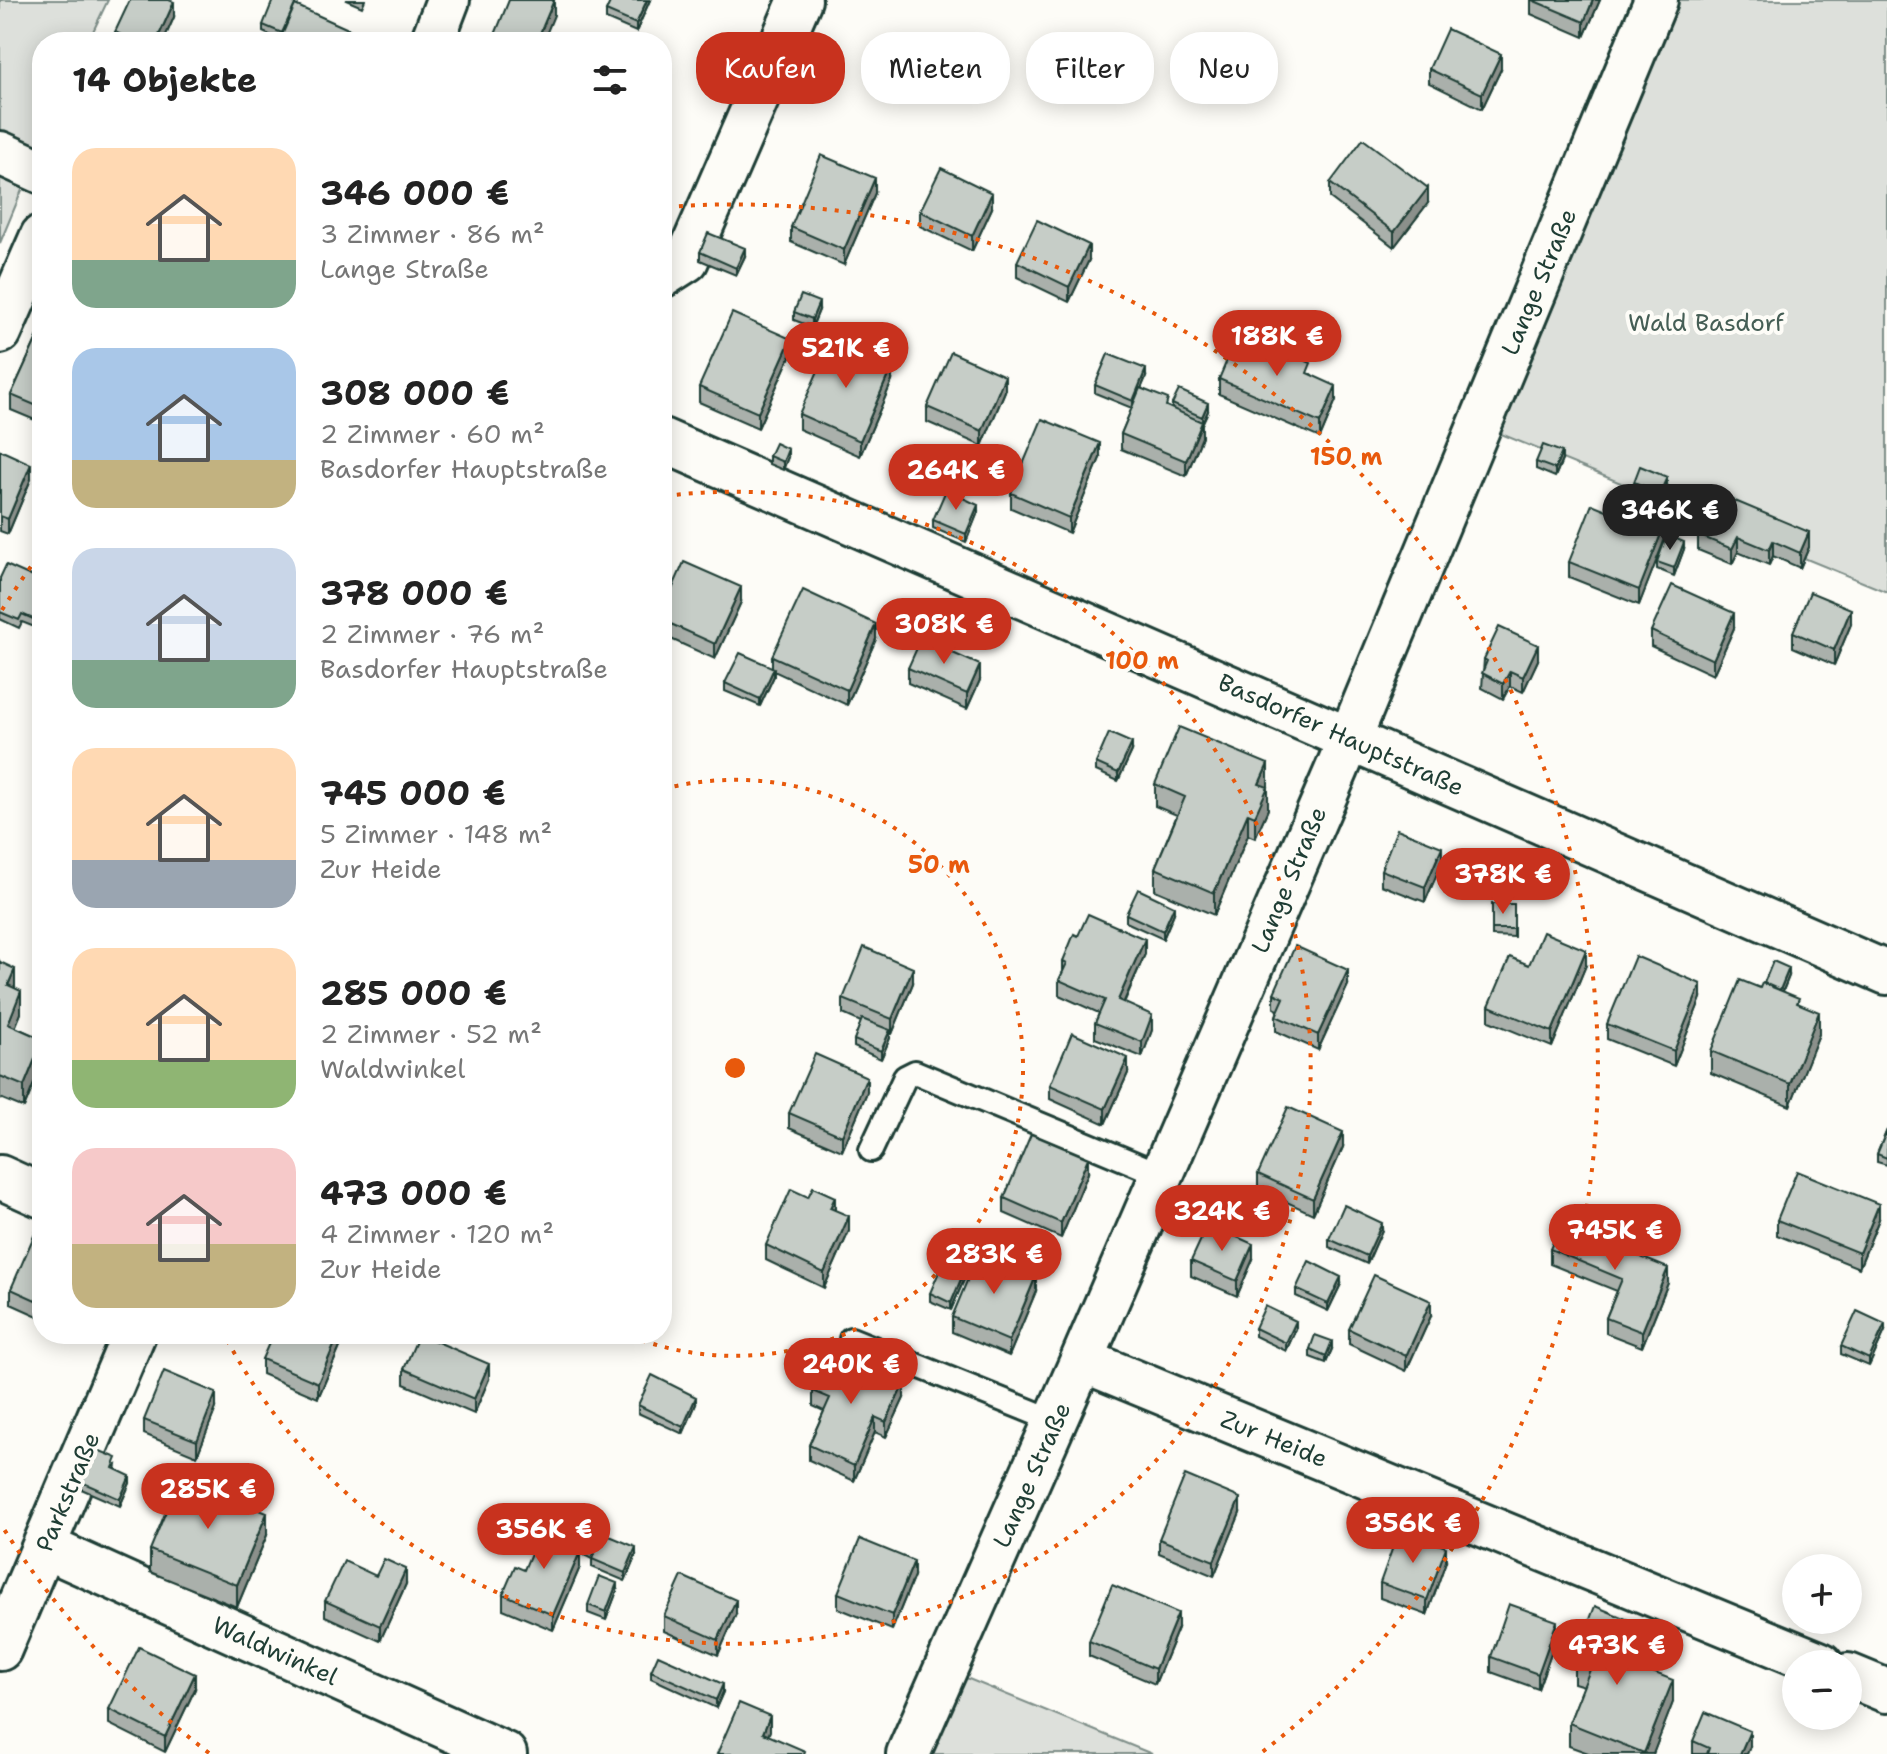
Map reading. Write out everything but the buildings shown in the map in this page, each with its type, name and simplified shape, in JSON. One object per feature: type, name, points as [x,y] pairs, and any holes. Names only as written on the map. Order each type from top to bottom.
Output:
[{"type":"street","points":[[436,32],[448,0]]},
{"type":"street","points":[[672,270],[687,260],[800,0]]},
{"type":"street","name":"Lange Straße","points":[[908,1754],[1162,1175],[1656,0]]},
{"type":"street","points":[[0,153],[32,167]]},
{"type":"street","points":[[0,332],[32,259]]},
{"type":"street","name":"Basdorfer Hauptstraße","points":[[672,444],[1887,973]]},
{"type":"street","points":[[0,1177],[32,1191]]},
{"type":"street","name":"Parkstraße","points":[[0,1649],[130,1344]]},
{"type":"street","name":"Zur Heide","points":[[1082,1360],[1787,1650]]},
{"type":"street","name":"Waldwinkel","points":[[45,1547],[505,1754]]},
{"type":"street","points":[[1862,1681],[1887,1691]]},
{"type":"lane","points":[[871,1150],[905,1077],[915,1072],[1162,1175]]},
{"type":"lane","points":[[851,1339],[1055,1421]]},
{"type":"green space","points":[[0,0],[108,0],[93,32],[32,32],[32,166],[0,243]]},
{"type":"green space","name":"Wald Basdorf","points":[[1647,0],[1887,0],[1887,592],[1467,420]]},
{"type":"green space","points":[[954,1673],[1152,1754],[918,1754]]}]
